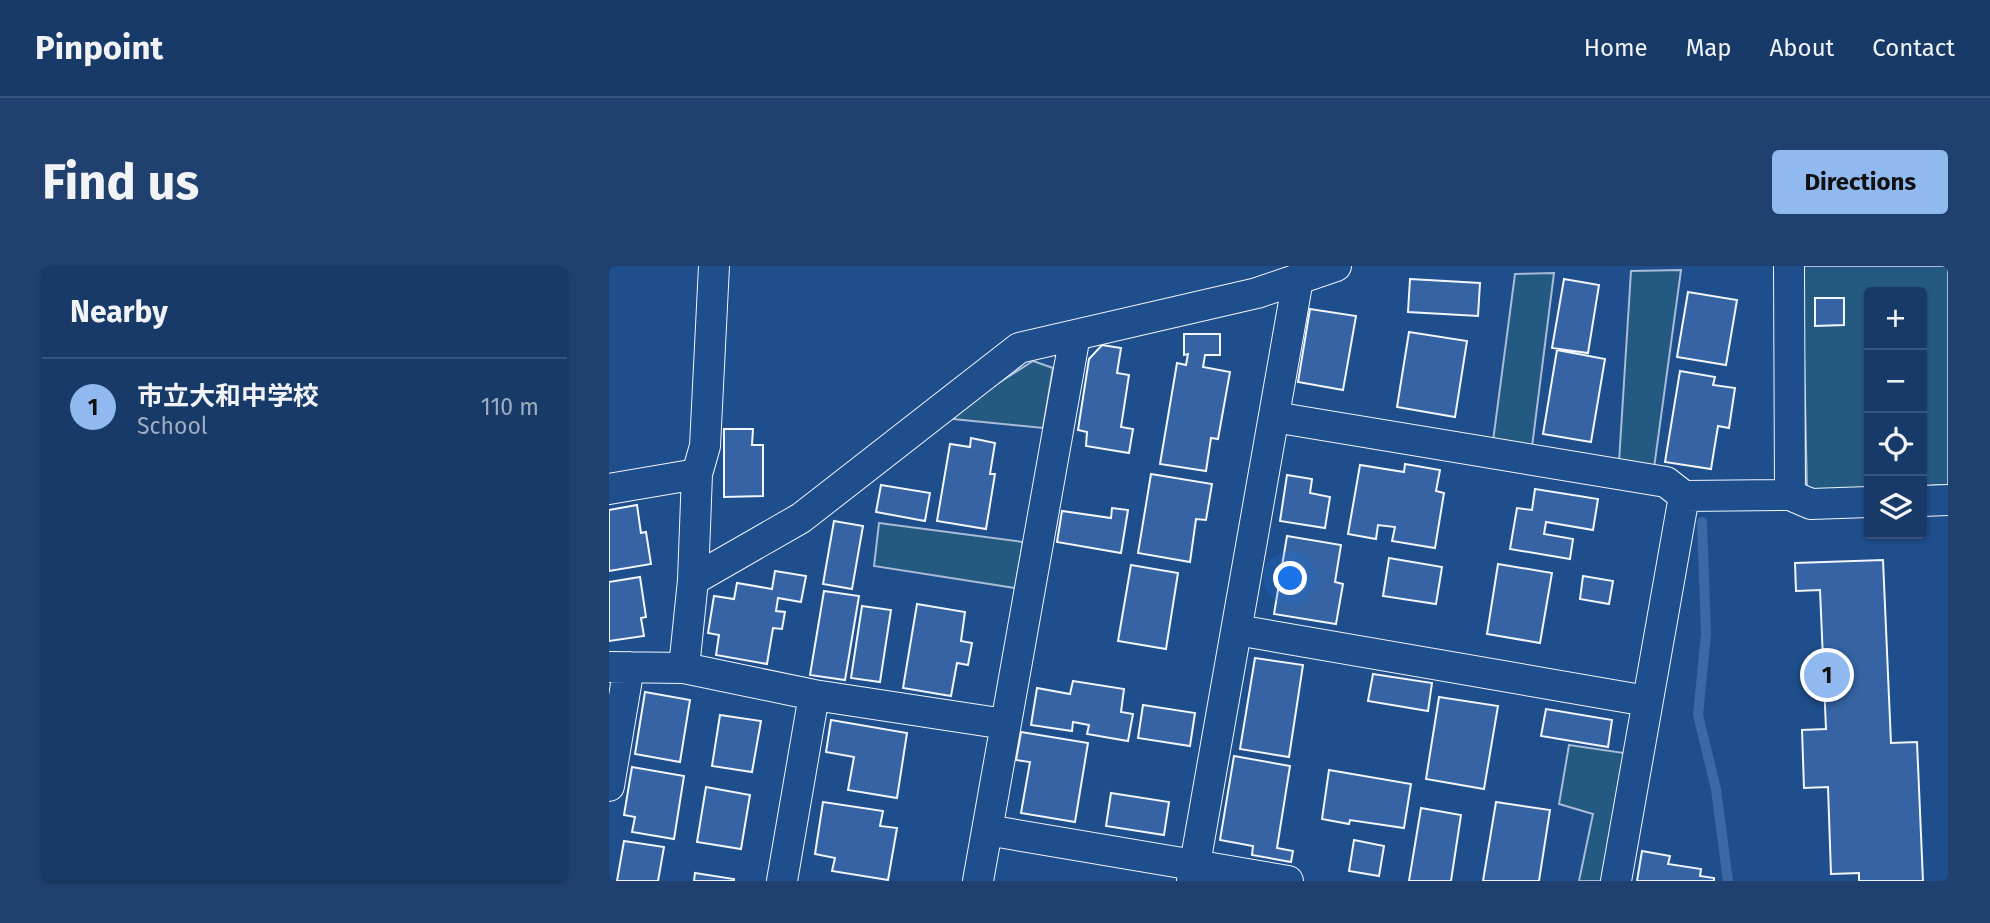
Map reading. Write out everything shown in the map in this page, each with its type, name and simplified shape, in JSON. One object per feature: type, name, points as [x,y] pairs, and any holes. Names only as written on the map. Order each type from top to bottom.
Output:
[{"type":"street","points":[[684,668],[693,580],[697,474],[705,446],[714,266]]},
{"type":"street","points":[[693,580],[801,518],[1019,348],[1257,293],[1336,266]]},
{"type":"street","points":[[1789,266],[1790,495]]},
{"type":"street","points":[[1194,873],[1298,279]]},
{"type":"street","points":[[978,881],[1075,335]]},
{"type":"street","points":[[1274,417],[1666,482],[1683,496],[1790,495],[1811,504],[1864,502]]},
{"type":"street","points":[[609,489],[697,474]]},
{"type":"street","points":[[1616,881],[1683,496]]},
{"type":"street","points":[[1927,501],[1948,500]]},
{"type":"street","points":[[1237,629],[1647,701]]},
{"type":"street","points":[[609,786],[619,667],[684,668],[814,695],[1005,724]]},
{"type":"street","points":[[782,881],[814,695]]},
{"type":"street","points":[[987,830],[1194,873],[1288,881]]},
{"type":"shaded area","points":[[1802,266],[1948,266],[1948,485],[1927,486],[1927,287],[1864,287],[1864,488],[1807,490]]},
{"type":"shaded area","points":[[1681,270],[1654,468],[1619,462],[1631,271]]},
{"type":"shaded area","points":[[1554,273],[1532,447],[1493,441],[1515,274]]},
{"type":"shaded area","points":[[1033,361],[1053,368],[1043,428],[943,418]]},
{"type":"shaded area","points":[[879,523],[1023,542],[1015,588],[874,566]]},
{"type":"shaded area","points":[[1569,745],[1624,753],[1602,881],[1579,881],[1593,814],[1559,804]]},
{"type":"building","points":[[1410,279],[1480,283],[1478,316],[1408,312]]},
{"type":"building","points":[[1564,279],[1599,285],[1588,353],[1552,348]]},
{"type":"building","points":[[1688,292],[1737,300],[1726,365],[1677,357]]},
{"type":"building","points":[[1815,298],[1844,298],[1844,325],[1815,326]]},
{"type":"building","points":[[1310,309],[1356,316],[1343,390],[1298,382]]},
{"type":"building","points":[[1409,332],[1467,341],[1455,417],[1397,407]]},
{"type":"building","points":[[1184,334],[1220,334],[1220,355],[1205,355],[1203,367],[1230,372],[1218,439],[1211,438],[1206,471],[1160,464],[1177,363],[1186,365],[1188,354],[1184,355]]},
{"type":"building","points":[[1102,345],[1121,348],[1117,373],[1129,375],[1121,427],[1133,429],[1129,453],[1086,446],[1087,432],[1078,430],[1089,359]]},
{"type":"building","points":[[1557,350],[1605,359],[1591,442],[1543,434]]},
{"type":"building","points":[[1680,371],[1715,377],[1713,385],[1735,388],[1729,428],[1718,426],[1711,469],[1665,462]]},
{"type":"building","points":[[724,429],[753,429],[752,445],[763,445],[763,496],[724,497]]},
{"type":"building","points":[[971,438],[995,443],[990,474],[995,474],[986,529],[937,521],[950,444],[970,447]]},
{"type":"building","points":[[1405,464],[1440,470],[1436,491],[1444,493],[1435,548],[1392,541],[1395,527],[1378,525],[1376,539],[1348,534],[1360,465],[1404,472]]},
{"type":"building","points":[[1151,474],[1212,484],[1206,520],[1196,519],[1190,562],[1138,553]]},
{"type":"building","points":[[1287,475],[1312,479],[1310,493],[1330,497],[1325,528],[1280,521]]},
{"type":"building","points":[[881,485],[930,493],[925,521],[876,512]]},
{"type":"building","points":[[1535,489],[1598,499],[1593,530],[1546,522],[1544,534],[1573,539],[1570,559],[1510,549],[1517,508],[1532,510]]},
{"type":"building","points":[[637,505],[641,533],[646,532],[651,564],[609,571],[609,510]]},
{"type":"building","points":[[1112,508],[1128,510],[1121,553],[1057,542],[1062,511],[1111,518]]},
{"type":"building","points":[[834,521],[863,526],[852,589],[823,584]]},
{"type":"building","points":[[1287,536],[1341,545],[1335,582],[1343,584],[1336,624],[1274,614]]},
{"type":"building","points":[[1389,558],[1442,567],[1436,604],[1383,596]]},
{"type":"building","points":[[1883,560],[1891,743],[1917,742],[1923,881],[1859,881],[1859,873],[1831,874],[1828,787],[1804,788],[1802,730],[1826,729],[1820,590],[1796,591],[1795,563]]},
{"type":"building","points":[[1498,564],[1552,573],[1540,643],[1487,634]]},
{"type":"building","points":[[1131,565],[1178,573],[1166,649],[1118,641]]},
{"type":"building","points":[[775,571],[806,576],[801,602],[778,598],[776,611],[785,612],[782,629],[773,628],[767,664],[716,655],[719,635],[708,633],[714,596],[734,599],[737,583],[772,589]]},
{"type":"building","points":[[1583,576],[1613,581],[1609,604],[1580,599]]},
{"type":"building","points":[[640,577],[646,617],[641,618],[644,636],[609,641],[609,582]]},
{"type":"building","points":[[824,591],[859,596],[845,680],[810,675]]},
{"type":"building","points":[[917,604],[965,612],[961,641],[972,643],[968,665],[957,663],[951,696],[903,688]]},
{"type":"building","points":[[862,606],[891,610],[880,682],[851,678]]},
{"type":"building","points":[[1255,658],[1303,665],[1289,757],[1240,749]]},
{"type":"building","points":[[1373,674],[1432,683],[1428,711],[1368,701]]},
{"type":"building","points":[[1073,681],[1124,689],[1121,712],[1133,714],[1128,741],[1087,734],[1089,725],[1073,722],[1072,731],[1031,725],[1037,688],[1070,694]]},
{"type":"building","points":[[645,692],[690,700],[680,762],[635,754]]},
{"type":"building","points":[[1439,697],[1498,706],[1484,789],[1426,779]]},
{"type":"building","points":[[1143,705],[1195,713],[1190,746],[1138,738]]},
{"type":"building","points":[[1546,709],[1612,720],[1608,747],[1541,736]]},
{"type":"building","points":[[720,715],[761,721],[752,772],[712,766]]},
{"type":"building","points":[[831,720],[907,733],[897,798],[848,790],[854,757],[826,752]]},
{"type":"building","points":[[1021,732],[1088,743],[1075,822],[1021,813],[1030,762],[1016,760]]},
{"type":"building","points":[[1234,756],[1290,766],[1277,848],[1293,851],[1291,862],[1252,855],[1253,846],[1220,840]]},
{"type":"building","points":[[632,767],[684,776],[674,839],[632,832],[635,817],[624,815]]},
{"type":"building","points":[[1329,770],[1411,784],[1404,828],[1322,819]]},
{"type":"building","points":[[706,787],[750,795],[741,849],[697,842]]},
{"type":"building","points":[[1111,793],[1169,802],[1164,835],[1106,826]]},
{"type":"building","points":[[823,802],[883,811],[880,826],[897,828],[888,880],[832,871],[835,858],[815,854]]},
{"type":"building","points":[[1496,802],[1550,810],[1539,881],[1483,881]]},
{"type":"building","points":[[1421,808],[1461,815],[1451,881],[1409,881]]},
{"type":"building","points":[[1354,840],[1384,846],[1379,876],[1349,871]]},
{"type":"building","points":[[624,841],[664,847],[658,881],[617,881]]},
{"type":"building","points":[[1642,851],[1670,856],[1668,864],[1701,869],[1700,876],[1714,878],[1714,881],[1637,881]]},
{"type":"building","points":[[695,873],[734,879],[734,881],[694,881]]},
{"type":"waterway","points":[[1702,522],[1706,634],[1698,715],[1716,789],[1728,881]]},
{"type":"place","name":"市立大和中学校","points":[[1827,675]]}]
